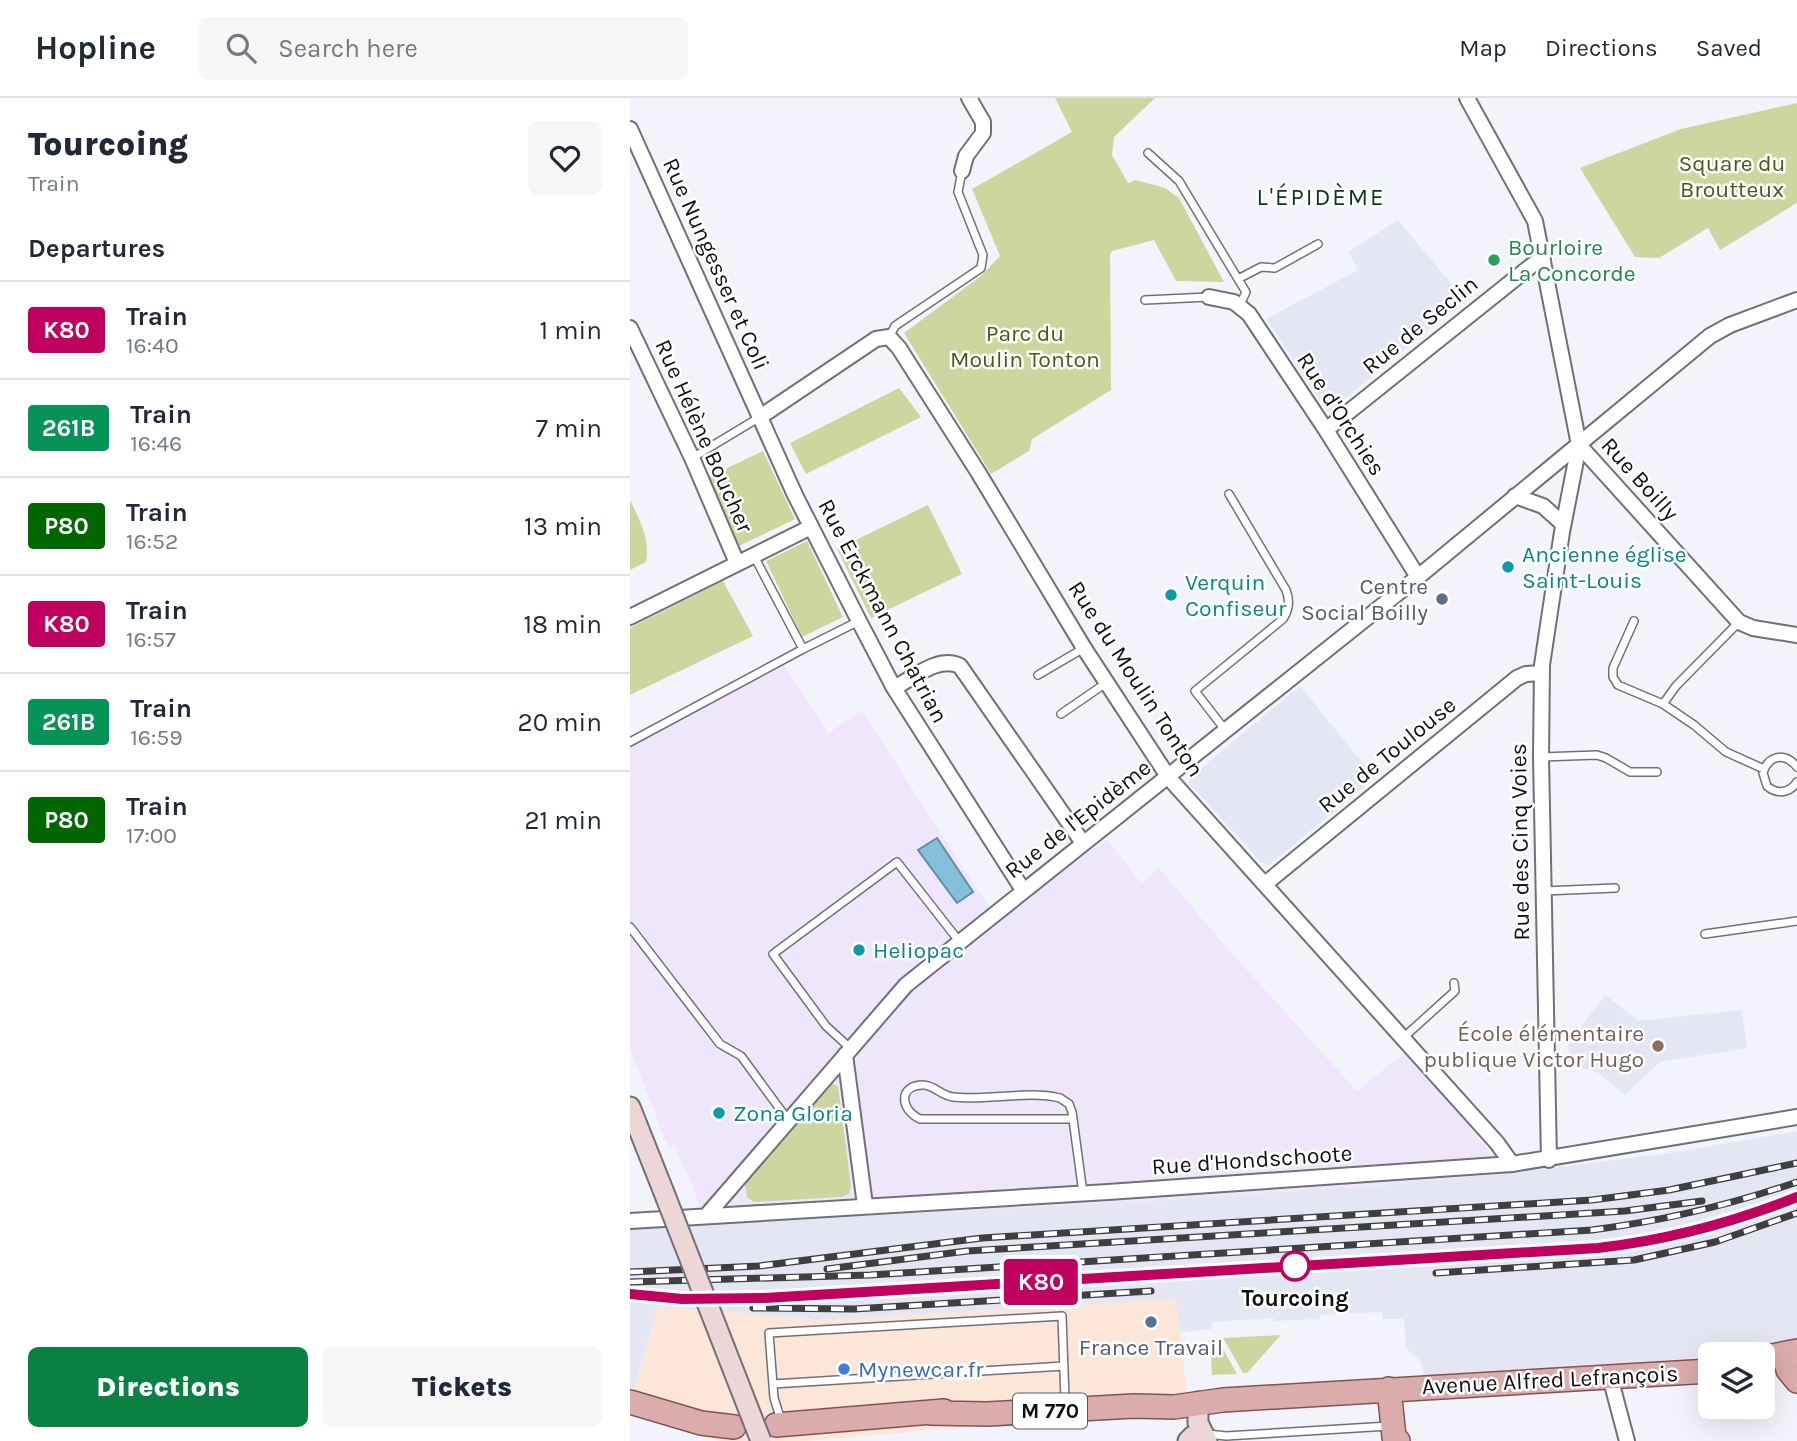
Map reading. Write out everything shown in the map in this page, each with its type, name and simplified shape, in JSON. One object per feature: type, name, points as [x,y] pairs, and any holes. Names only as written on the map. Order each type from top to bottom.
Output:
[{"type":"main road","points":[[630,1107],[663,1190],[773,1430]]},
{"type":"main road","name":"Avenue Alfred Lefrançois","points":[[1389,1389],[1698,1372]]},
{"type":"main road","points":[[1389,1389],[1395,1433],[1406,1427],[1417,1441]]},
{"type":"main road","name":"M 770","points":[[931,1413],[975,1415],[1141,1406],[1174,1407],[1198,1402],[1389,1389]]},
{"type":"main road","name":"M 770","points":[[773,1430],[995,1404],[1065,1399],[1127,1395],[1198,1402]]},
{"type":"main road","points":[[630,1402],[701,1423],[734,1427]]},
{"type":"main road","points":[[1198,1402],[1199,1439]]},
{"type":"street","points":[[962,171],[966,156],[983,133],[983,122],[969,98]]},
{"type":"street","name":"Rue des Cinq Voies","points":[[1467,98],[1533,216],[1544,258],[1579,445],[1563,524],[1541,673],[1549,1160]]},
{"type":"street","name":"Rue Nungesser et Coli","points":[[630,129],[760,417]]},
{"type":"street","name":"Rue de Seclin","points":[[1326,430],[1544,258]]},
{"type":"street","points":[[1209,297],[1240,305]]},
{"type":"street","name":"Rue de l'Epidème","points":[[708,1215],[897,993],[1419,577],[1716,332],[1797,300]]},
{"type":"street","name":"Rue d'Orchies","points":[[1240,305],[1249,314],[1326,430],[1419,577]]},
{"type":"street","name":"Rue Hélène Boucher","points":[[630,328],[692,458],[737,563]]},
{"type":"street","points":[[760,417],[876,338],[889,337]]},
{"type":"street","name":"Rue du Moulin Tonton","points":[[889,337],[899,348],[978,472],[1084,648],[1169,778],[1497,1143],[1512,1164]]},
{"type":"street","name":"Rue Erckmann Chatrian","points":[[760,417],[811,527],[894,688],[1023,890]]},
{"type":"street","name":"Rue Boilly","points":[[1579,445],[1739,622]]},
{"type":"street","points":[[1515,496],[1543,506],[1563,524]]},
{"type":"street","points":[[630,617],[811,527]]},
{"type":"street","points":[[1739,622],[1753,628],[1797,635]]},
{"type":"street","points":[[894,688],[942,662],[960,666],[1083,843]]},
{"type":"street","name":"Rue de Toulouse","points":[[1265,884],[1517,678],[1541,673]]},
{"type":"street","points":[[848,1051],[865,1205]]},
{"type":"street","name":"Rue d'Hondschoote","points":[[630,1221],[1083,1194],[1512,1164],[1797,1117]]},
{"type":"street","points":[[1610,1377],[1627,1441]]},
{"type":"lane","points":[[1148,153],[1179,181],[1246,292],[1240,305]]},
{"type":"lane","points":[[889,337],[895,326],[981,268],[983,255],[958,192],[962,171]]},
{"type":"lane","points":[[1238,279],[1261,267],[1275,268],[1318,244]]},
{"type":"lane","points":[[1145,300],[1209,297]]},
{"type":"lane","points":[[692,458],[760,417]]},
{"type":"lane","points":[[1227,731],[1195,691],[1283,619],[1288,610],[1289,599],[1229,494]]},
{"type":"lane","points":[[754,555],[803,649]]},
{"type":"lane","points":[[630,743],[859,621]]},
{"type":"lane","points":[[1634,621],[1615,663],[1613,677],[1622,688],[1663,704],[1694,724],[1726,752],[1764,769]]},
{"type":"lane","points":[[1663,704],[1676,686],[1739,622]]},
{"type":"lane","points":[[1038,675],[1084,648]]},
{"type":"lane","points":[[1061,714],[1107,682]]},
{"type":"lane","points":[[1541,757],[1597,755],[1630,772],[1657,772]]},
{"type":"lane","points":[[1797,767],[1791,760],[1782,757],[1769,761],[1764,769],[1765,782],[1774,791],[1788,791],[1797,782]]},
{"type":"lane","points":[[848,1051],[821,1020],[773,954],[897,862],[959,941]]},
{"type":"lane","points":[[1544,891],[1615,888]]},
{"type":"lane","points":[[1705,934],[1797,921]]},
{"type":"lane","points":[[630,927],[720,1044],[741,1056],[789,1121]]},
{"type":"lane","points":[[1403,1038],[1455,991],[1454,983]]},
{"type":"lane","points":[[1073,1119],[920,1119],[911,1115],[904,1102],[906,1094],[921,1085],[954,1097],[1056,1097],[1069,1104],[1073,1119],[1083,1194]]},
{"type":"lane","points":[[773,1430],[774,1398],[769,1333],[1062,1316],[1065,1399]]},
{"type":"lane","points":[[773,1384],[1064,1366]]},
{"type":"lane","points":[[1199,1439],[1226,1436],[1395,1433]]},
{"type":"shaded area","points":[[1398,220],[1465,300],[1327,411],[1266,319],[1358,270],[1348,252]]},
{"type":"shaded area","points":[[783,663],[828,733],[862,711],[996,918],[1107,839],[1141,883],[1159,868],[1219,939],[1357,1091],[1405,1052],[1509,1173],[1371,1186],[1153,1201],[705,1224],[691,1181],[674,1145],[668,1147],[630,1049],[630,743]]},
{"type":"shaded area","points":[[1300,686],[1375,778],[1269,865],[1261,862],[1189,783],[1189,778]]},
{"type":"shaded area","name":"École élémentaire publique Victor Hugo","points":[[1605,995],[1639,1021],[1742,1010],[1747,1048],[1660,1062],[1625,1095],[1597,1072],[1560,1063],[1559,1054],[1569,1053],[1568,1044]]},
{"type":"shaded area","points":[[1797,1131],[1797,1340],[1775,1344],[1698,1342],[1698,1357],[1685,1359],[1423,1379],[1422,1363],[1406,1348],[1404,1319],[1383,1319],[1382,1312],[1320,1315],[1319,1319],[1274,1321],[1273,1318],[1212,1322],[1211,1329],[1189,1332],[1180,1331],[1176,1299],[816,1320],[658,1307],[634,1388],[630,1387],[630,1228],[1153,1201],[1371,1186],[1509,1173],[1671,1153]]},
{"type":"shaded area","points":[[1177,1299],[1188,1408],[808,1441],[720,1441],[630,1413],[630,1403],[658,1307],[816,1320]]},
{"type":"green space","name":"Parc du Moulin Tonton","points":[[1055,98],[1155,98],[1114,137],[1112,155],[1128,183],[1136,180],[1165,188],[1179,198],[1224,282],[1176,281],[1154,240],[1112,251],[1111,390],[1032,439],[1029,451],[991,474],[904,333],[981,276],[1000,256],[972,189],[1072,132]]},
{"type":"green space","name":"Square du Broutteux","points":[[1797,103],[1797,203],[1720,250],[1708,228],[1659,258],[1635,257],[1580,168],[1681,129]]},
{"type":"green space","points":[[899,388],[921,417],[806,474],[790,443]]},
{"type":"green space","points":[[763,451],[795,519],[737,547],[704,479]]},
{"type":"green space","points":[[630,500],[643,530],[647,553],[646,562],[630,570]]},
{"type":"green space","points":[[928,505],[962,574],[871,618],[837,549]]},
{"type":"green space","points":[[807,541],[843,617],[802,637],[766,561]]},
{"type":"green space","points":[[723,581],[753,636],[630,695],[630,628]]},
{"type":"green space","points":[[828,1082],[838,1086],[851,1187],[849,1194],[842,1197],[754,1202],[747,1197],[745,1185]]},
{"type":"green space","points":[[1281,1335],[1247,1373],[1243,1373],[1223,1338]]},
{"type":"green space","points":[[1217,1338],[1237,1374],[1212,1375],[1210,1339]]},
{"type":"water","points":[[937,838],[973,892],[957,903],[918,850]]},
{"type":"railway","points":[[630,1272],[759,1266],[982,1238],[1592,1200],[1669,1190],[1797,1163]]},
{"type":"railway","points":[[630,1282],[870,1275],[1592,1230],[1696,1211],[1797,1182]]},
{"type":"railway","points":[[630,1294],[682,1299],[765,1298],[1598,1248],[1699,1229],[1797,1196]]},
{"type":"railway","points":[[827,1269],[967,1251],[1625,1211],[1702,1201]]},
{"type":"railway","points":[[1436,1273],[1634,1260],[1715,1242],[1797,1213]]},
{"type":"railway","points":[[753,1308],[854,1309],[1151,1291]]},
{"type":"train","name":"K80","points":[[630,1294],[682,1299],[765,1298],[1598,1248],[1664,1238],[1719,1225],[1797,1197]]},
{"type":"place","name":"Bourloire La Concorde","points":[[1494,260]]},
{"type":"place","name":"Ancienne église Saint-Louis","points":[[1508,567]]},
{"type":"place","name":"Verquin Confiseur","points":[[1171,595]]},
{"type":"place","name":"Centre Social Boilly","points":[[1442,599]]},
{"type":"place","name":"Heliopac","points":[[859,950]]},
{"type":"place","name":"École élémentaire publique Victor Hugo","points":[[1658,1046]]},
{"type":"place","name":"Zona Gloria","points":[[719,1113]]},
{"type":"place","name":"Tourcoing","points":[[1295,1266]]},
{"type":"place","name":"France Travail","points":[[1151,1322]]},
{"type":"place","name":"Mynewcar.fr","points":[[844,1369]]},
{"type":"district","name":"L'ÉPIDÈME","points":[[1321,197]]}]
